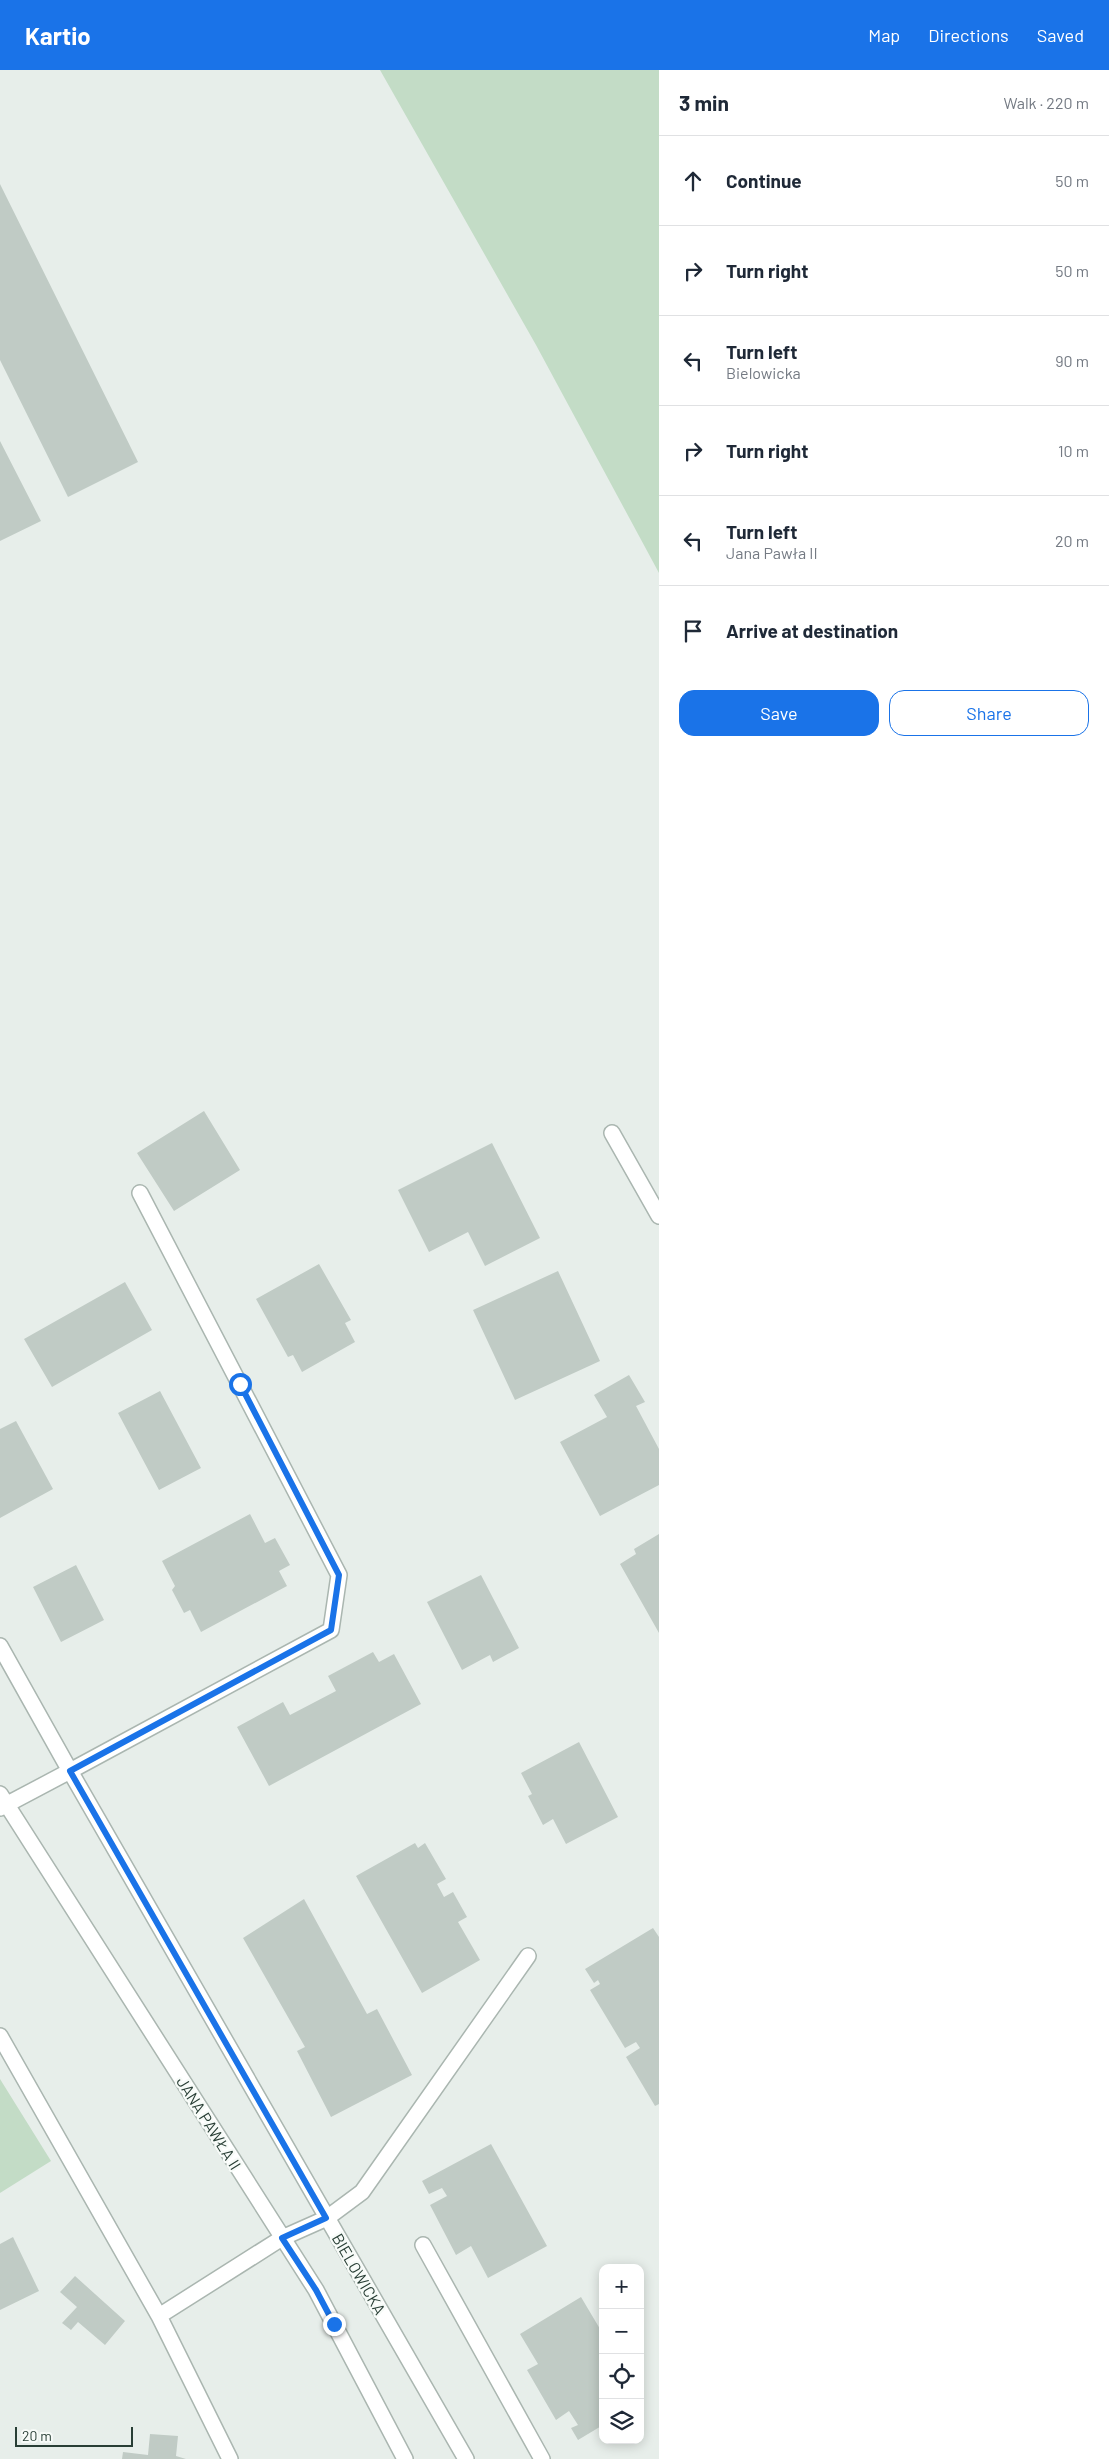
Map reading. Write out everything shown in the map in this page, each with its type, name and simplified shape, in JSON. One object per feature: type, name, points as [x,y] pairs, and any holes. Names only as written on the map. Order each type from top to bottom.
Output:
[{"type":"street","points":[[612,1133],[659,1216]]},
{"type":"street","points":[[3,1802],[70,1771],[331,1630],[339,1575],[140,1193]]},
{"type":"street","name":"BIELOWICKA","points":[[0,1646],[326,2218],[466,2459]]},
{"type":"street","name":"JANA PAWŁA II","points":[[3,1802],[316,2290],[405,2459]]},
{"type":"street","points":[[159,2316],[282,2238],[326,2218],[362,2192],[528,1956]]},
{"type":"street","points":[[0,2036],[159,2316],[230,2459]]},
{"type":"street","points":[[423,2245],[542,2459]]},
{"type":"green space","points":[[380,70],[659,70],[659,573],[536,345]]},
{"type":"green space","points":[[0,2079],[51,2161],[0,2193]]},
{"type":"building","points":[[0,184],[138,462],[68,497],[0,360]]},
{"type":"building","points":[[0,441],[41,521],[0,541]]},
{"type":"building","points":[[204,1111],[240,1170],[174,1211],[137,1153]]},
{"type":"building","points":[[492,1143],[540,1238],[485,1266],[468,1232],[429,1252],[398,1190]]},
{"type":"building","points":[[319,1264],[351,1320],[345,1323],[355,1342],[302,1372],[293,1355],[288,1357],[256,1299]]},
{"type":"building","points":[[558,1271],[600,1361],[515,1400],[473,1310]]},
{"type":"building","points":[[125,1282],[152,1330],[52,1387],[24,1339]]},
{"type":"building","points":[[629,1375],[645,1402],[636,1406],[659,1449],[659,1485],[600,1516],[560,1442],[607,1417],[594,1395]]},
{"type":"building","points":[[160,1391],[201,1468],[159,1490],[118,1413]]},
{"type":"building","points":[[16,1421],[53,1489],[0,1518],[0,1429]]},
{"type":"building","points":[[250,1514],[265,1543],[275,1538],[290,1565],[279,1571],[287,1586],[201,1632],[190,1610],[184,1613],[172,1590],[175,1586],[162,1561]]},
{"type":"building","points":[[659,1534],[659,1633],[620,1564],[636,1554],[634,1549]]},
{"type":"building","points":[[76,1565],[104,1620],[61,1642],[33,1587]]},
{"type":"building","points":[[481,1575],[519,1648],[493,1662],[490,1655],[462,1670],[427,1602]]},
{"type":"building","points":[[373,1652],[379,1662],[394,1654],[421,1704],[269,1786],[237,1727],[283,1702],[290,1715],[336,1691],[328,1676]]},
{"type":"building","points":[[579,1742],[618,1817],[566,1844],[553,1819],[543,1825],[528,1796],[532,1794],[521,1773]]},
{"type":"building","points":[[415,1843],[418,1848],[425,1843],[446,1879],[437,1884],[444,1897],[453,1892],[467,1917],[458,1922],[480,1960],[422,1993],[356,1876]]},
{"type":"building","points":[[304,1899],[367,2014],[377,2009],[412,2075],[331,2117],[297,2051],[305,2047],[243,1938]]},
{"type":"building","points":[[653,1928],[659,1937],[659,2104],[655,2106],[626,2057],[640,2048],[636,2042],[625,2048],[590,1990],[600,1984],[598,1980],[594,1983],[585,1969]]},
{"type":"building","points":[[491,2144],[547,2246],[488,2278],[471,2246],[456,2255],[430,2205],[447,2196],[442,2188],[429,2194],[422,2181]]},
{"type":"building","points":[[13,2237],[39,2291],[0,2310],[0,2244]]},
{"type":"building","points":[[75,2276],[125,2321],[105,2345],[78,2322],[71,2330],[62,2323],[77,2307],[60,2292]]},
{"type":"building","points":[[581,2297],[599,2327],[599,2427],[578,2440],[571,2428],[578,2425],[569,2411],[556,2420],[527,2370],[538,2364],[520,2334]]},
{"type":"building","points":[[150,2434],[178,2436],[176,2456],[186,2459],[122,2459],[123,2452],[148,2455]]},
{"type":"route","points":[[240,1384],[339,1575],[331,1630],[70,1771],[326,2218],[282,2238],[316,2290],[334,2324]]}]
